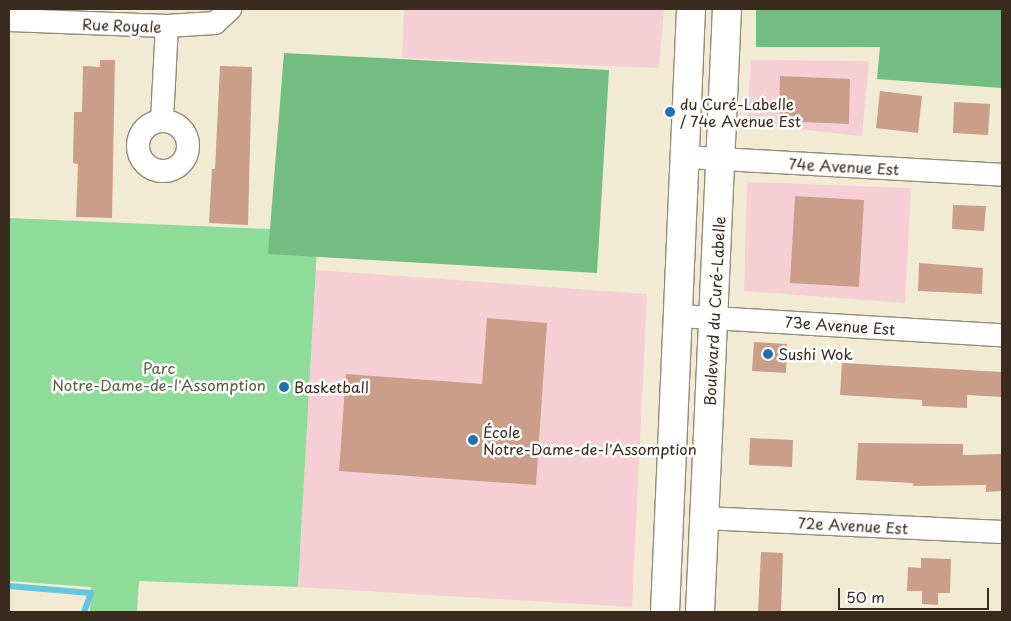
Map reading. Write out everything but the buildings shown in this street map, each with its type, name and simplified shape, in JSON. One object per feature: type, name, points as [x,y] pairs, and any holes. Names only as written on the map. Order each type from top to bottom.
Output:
[{"type":"main road","points":[[665,612],[691,9]]},
{"type":"main road","name":"Boulevard du Curé-Labelle","points":[[700,612],[727,9]]},
{"type":"street","name":"Rue Royale","points":[[9,20],[167,26],[215,23],[230,9]]},
{"type":"street","points":[[162,120],[167,26]]},
{"type":"street","name":"74e Avenue Est","points":[[685,157],[1002,175]]},
{"type":"street","name":"73e Avenue Est","points":[[678,316],[1002,335]]},
{"type":"street","name":"72e Avenue Est","points":[[704,518],[1002,532]]},
{"type":"shaded area","points":[[404,9],[664,9],[659,68],[402,58]]},
{"type":"shaded area","points":[[751,60],[869,61],[862,136],[747,124]]},
{"type":"shaded area","points":[[747,182],[911,188],[905,303],[744,291]]},
{"type":"shaded area","name":"École Notre-Dame-de-l'Assomption","points":[[316,270],[647,294],[632,607],[298,587]]},
{"type":"green space","points":[[756,9],[1002,9],[1002,88],[877,79],[880,47],[756,47]]},
{"type":"green space","points":[[284,53],[609,70],[597,273],[268,254]]},
{"type":"green space","name":"Parc Notre-Dame-de-l'Assomption","points":[[9,218],[318,231],[298,587],[139,581],[137,612],[90,612],[91,587],[9,581]]},
{"type":"waterway","points":[[9,586],[91,593],[84,612]]},
{"type":"place","name":"du Curé-Labelle / 74e Avenue Est","points":[[670,112]]},
{"type":"place","name":"Sushi Wok","points":[[768,354]]},
{"type":"place","name":"Basketball","points":[[284,387]]},
{"type":"place","name":"École Notre-Dame-de-l'Assomption","points":[[473,440]]}]
